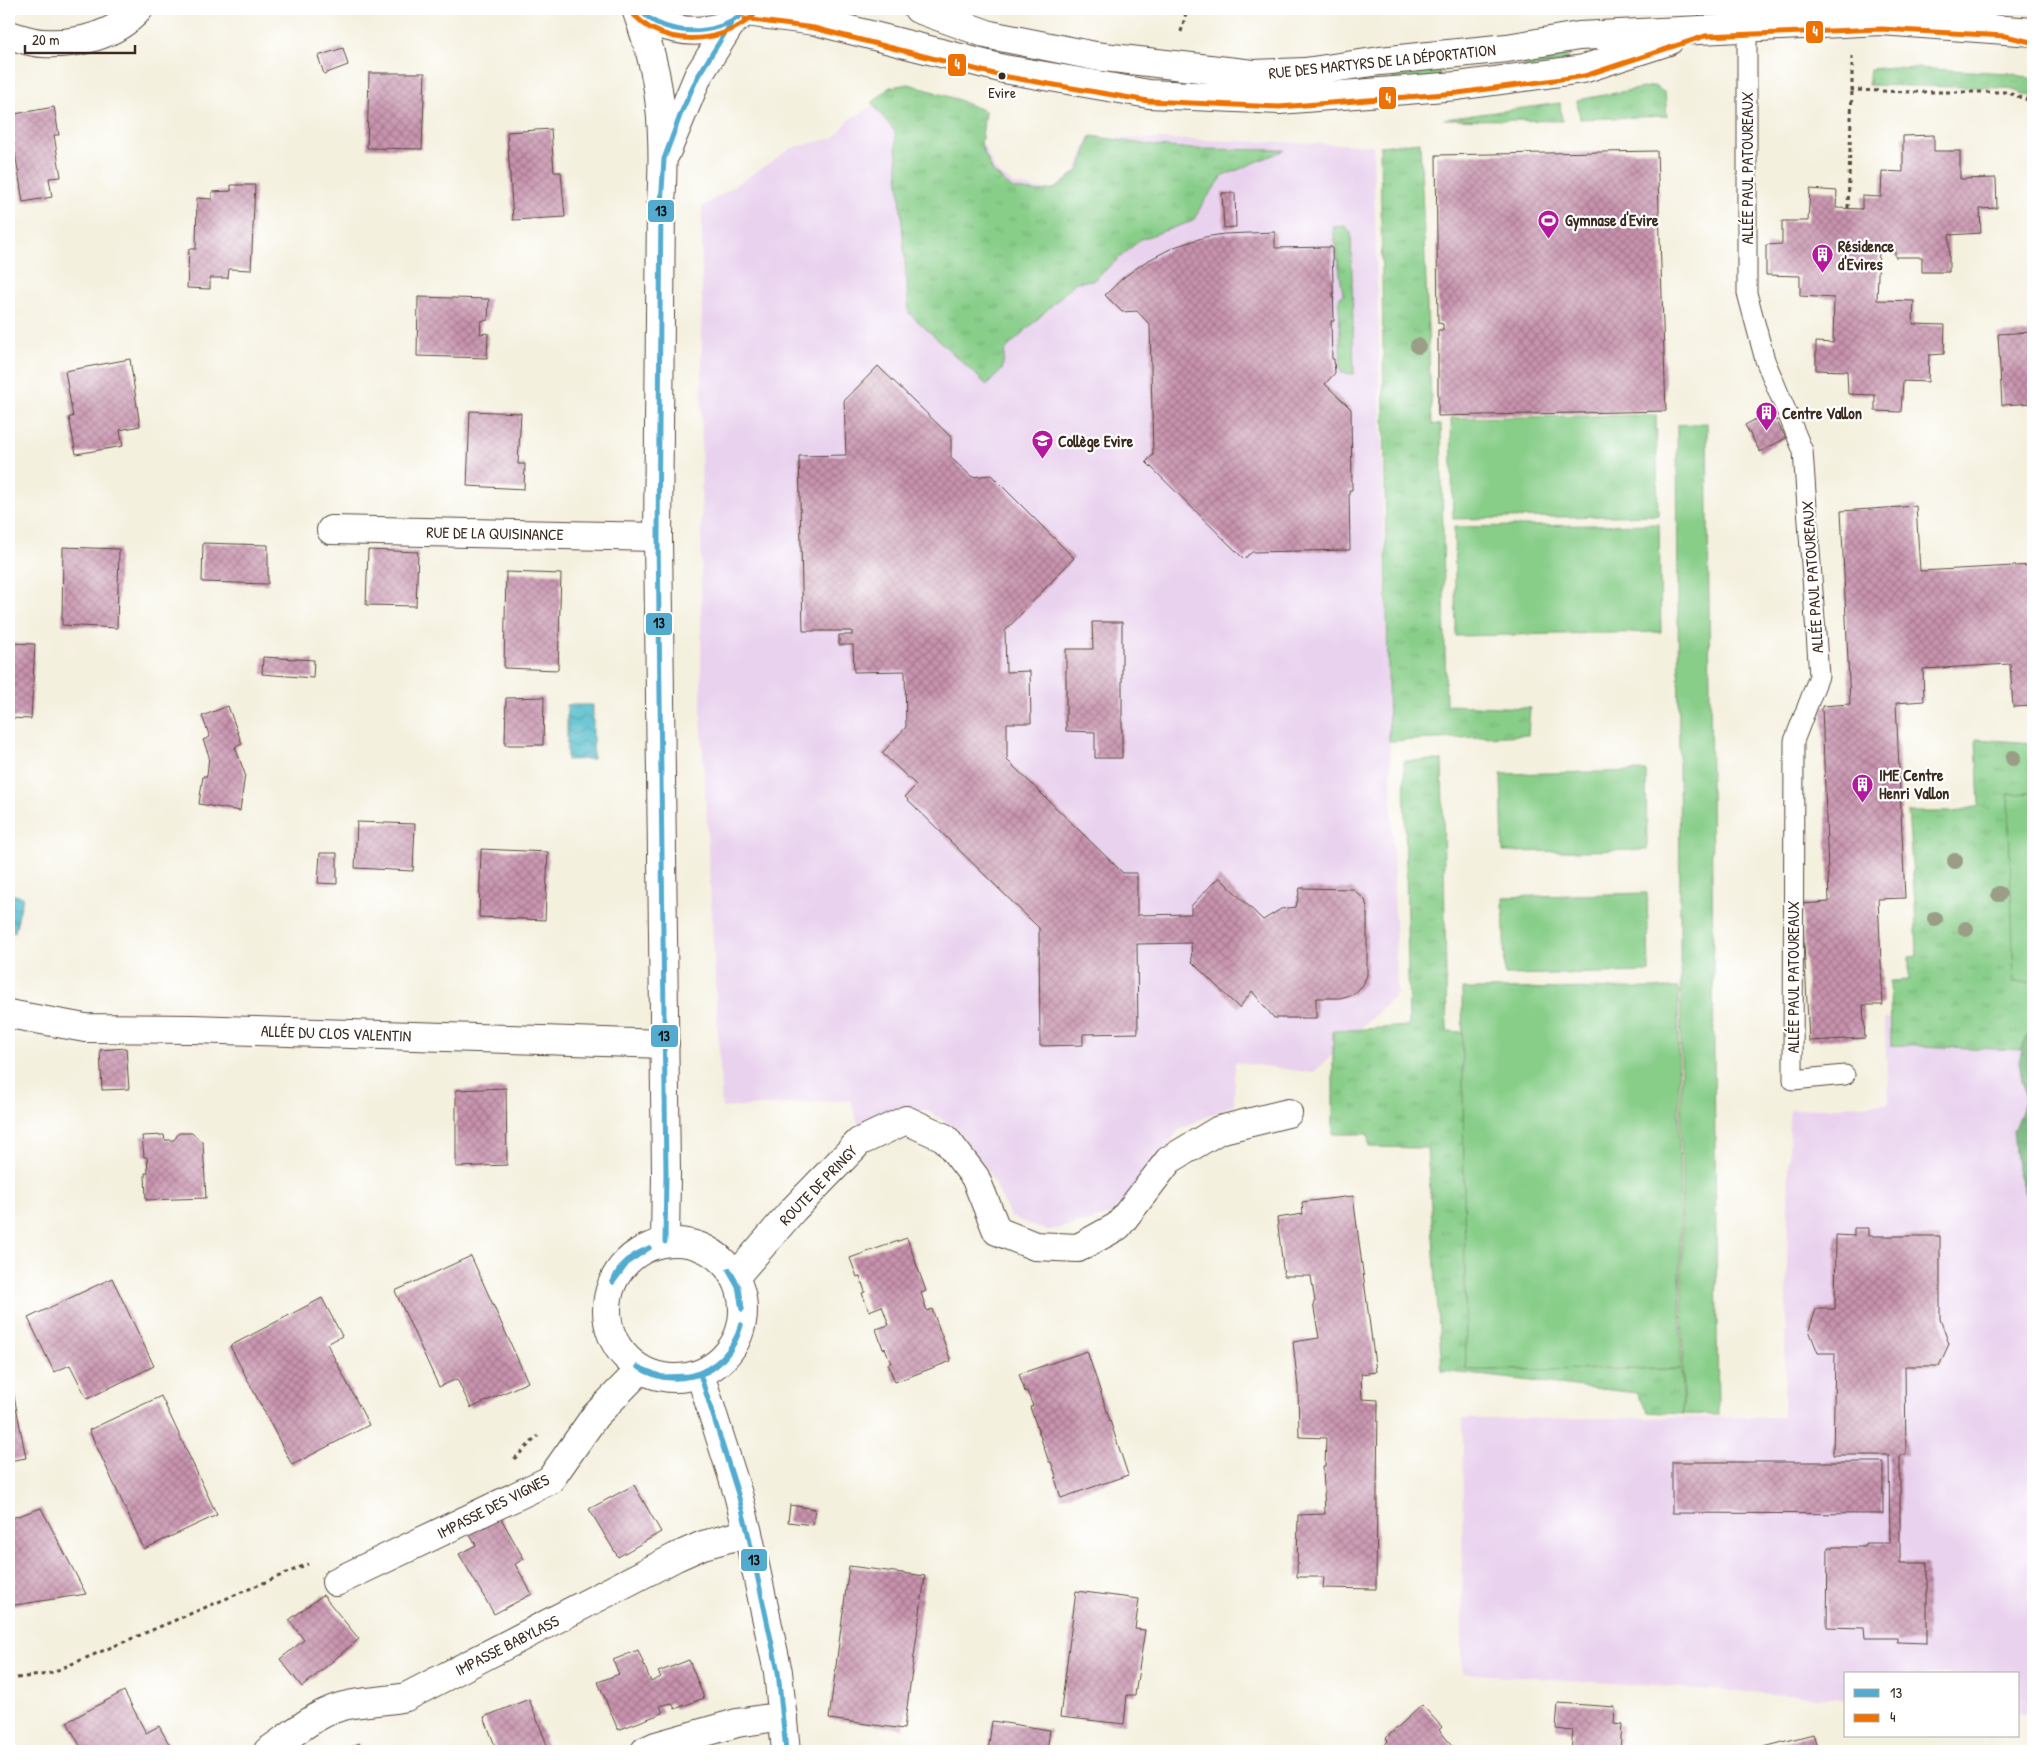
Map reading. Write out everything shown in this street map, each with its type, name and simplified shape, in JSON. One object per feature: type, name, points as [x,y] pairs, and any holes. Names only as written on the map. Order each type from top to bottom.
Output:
[{"type":"street","points":[[9,35],[42,43],[76,42],[106,33],[129,20],[139,9]]},
{"type":"street","points":[[637,9],[656,23],[681,31],[707,31],[742,14]]},
{"type":"street","points":[[637,9],[652,57],[660,108],[664,159],[661,205],[658,537],[665,1242]]},
{"type":"street","name":"RUE DES MARTYRS DE LA DÉPORTATION","points":[[918,9],[990,35],[1095,56],[1253,74],[1305,72],[1380,61],[1507,48],[1579,36],[1853,23],[1882,15],[2033,33]]},
{"type":"street","points":[[664,159],[698,76],[742,14]]},
{"type":"street","name":"RUE DES MARTYRS DE LA DÉPORTATION","points":[[742,14],[815,21],[1004,69],[1149,94],[1279,100],[1456,86],[1583,69],[1704,29]]},
{"type":"street","name":"RUE DE LA QUISINANCE","points":[[331,530],[658,537]]},
{"type":"street","name":"ALLÉE DU CLOS VALENTIN","points":[[9,1014],[85,1028],[192,1028],[664,1044]]},
{"type":"street","name":"ROUTE DE PRINGY","points":[[735,1277],[792,1210],[859,1142],[906,1120],[945,1138],[975,1177],[997,1231],[1035,1246],[1078,1248],[1118,1226],[1169,1160],[1219,1130],[1288,1113]]},
{"type":"street","points":[[665,1242],[686,1242],[705,1249],[722,1261],[735,1277],[743,1299],[743,1322],[735,1344],[720,1362],[700,1374],[680,1379],[659,1377],[640,1370],[624,1356],[612,1338],[606,1318],[608,1296],[614,1277],[627,1260],[645,1249],[665,1242]]},
{"type":"street","name":"IMPASSE DES VIGNES","points":[[336,1582],[550,1480],[596,1416],[640,1370]]},
{"type":"street","points":[[700,1374],[738,1494],[748,1533],[778,1672],[784,1716],[786,1751]]},
{"type":"street","name":"IMPASSE BABYLASS","points":[[268,1751],[328,1711],[349,1704],[387,1701],[406,1697],[702,1544],[748,1533]]},
{"type":"street","points":[[645,1751],[656,1746],[737,1723],[784,1716]]},
{"type":"lane","name":"ALLÉE PAUL PATOUREAUX","points":[[1747,28],[1747,292],[1765,360],[1803,451],[1819,676],[1794,741],[1793,1080],[1845,1075]]},
{"type":"path","points":[[1180,36],[1187,9]]},
{"type":"path","points":[[1848,208],[1853,23]]},
{"type":"path","points":[[1852,90],[2006,92],[2033,102]]},
{"type":"shaded area","name":"Collège Evire","points":[[888,97],[986,114],[982,142],[995,170],[1013,184],[1040,189],[1055,188],[1075,171],[1089,137],[1373,145],[1397,994],[1313,1073],[1235,1062],[1234,1104],[1178,1130],[1145,1179],[1108,1216],[1047,1231],[1011,1217],[987,1169],[956,1128],[926,1110],[858,1125],[851,1100],[722,1108],[701,714],[702,207],[792,148],[834,138],[850,119]]},
{"type":"shaded area","points":[[2033,1014],[2033,1714],[2020,1712],[2020,1672],[1844,1672],[1844,1699],[1462,1673],[1463,1419],[1784,1417],[1790,1110],[1889,1103],[1884,1019]]},
{"type":"green space","points":[[1566,47],[1569,61],[1524,69],[1521,56]]},
{"type":"green space","points":[[1439,67],[1441,80],[1393,83],[1393,71]]},
{"type":"green space","points":[[1893,67],[2009,73],[2033,79],[2033,97],[2007,88],[1868,85],[1870,69]]},
{"type":"green space","points":[[909,84],[956,99],[985,111],[981,145],[993,172],[1013,189],[1040,192],[1057,188],[1079,170],[1091,136],[1156,146],[1194,149],[1285,150],[1223,176],[1203,203],[1193,221],[1141,239],[1094,280],[1076,282],[1005,350],[1002,370],[987,385],[909,313],[895,132],[872,103],[890,87]]},
{"type":"green space","points":[[1654,86],[1665,93],[1667,116],[1580,119],[1577,100]]},
{"type":"green space","points":[[1560,103],[1562,121],[1444,119]]},
{"type":"green space","points":[[1420,142],[1432,424],[1441,425],[1446,705],[1530,708],[1528,735],[1389,741],[1380,146]]},
{"type":"green space","points":[[1345,226],[1351,233],[1354,374],[1341,373],[1339,299],[1343,294],[1333,227]]},
{"type":"green space","points":[[1656,415],[1658,515],[1453,519],[1451,418]]},
{"type":"green space","points":[[1707,423],[1718,1415],[1683,1414],[1677,425]]},
{"type":"green space","points":[[1659,524],[1661,632],[1456,636],[1454,527]]},
{"type":"green space","points":[[1976,739],[2033,743],[2033,793],[2008,794],[2015,982],[2033,982],[2033,1033],[2026,1036],[2022,1050],[1891,1045],[1890,981],[1909,980],[1909,957],[1917,956],[1908,812],[1954,812],[1979,806]]},
{"type":"green space","points":[[1442,760],[1447,1031],[1463,1032],[1466,1370],[1681,1369],[1683,1414],[1648,1412],[1637,1393],[1442,1371],[1427,1148],[1369,1147],[1368,1134],[1333,1134],[1333,1031],[1409,1026],[1404,761]]},
{"type":"green space","points":[[1646,771],[1647,850],[1503,852],[1501,774]]},
{"type":"green space","points":[[2033,793],[2033,982],[2014,982],[2008,794]]},
{"type":"green space","points":[[1647,893],[1649,972],[1505,975],[1503,897]]},
{"type":"green space","points":[[1678,988],[1681,1369],[1466,1370],[1462,989]]},
{"type":"green space","points":[[2033,1033],[2033,1218],[2017,1169],[2013,1131],[2025,1101],[2019,1061],[2026,1036]]},
{"type":"water","points":[[567,705],[593,705],[593,759],[567,760]]},
{"type":"water","points":[[9,894],[23,897],[15,932],[9,930]]},
{"type":"building","points":[[343,48],[348,65],[324,74],[318,56]]},
{"type":"building","points":[[369,73],[425,73],[422,149],[367,148]]},
{"type":"building","points":[[54,107],[59,135],[54,135],[61,177],[49,178],[52,197],[23,202],[9,115]]},
{"type":"building","points":[[551,129],[554,172],[561,172],[565,217],[513,220],[507,132]]},
{"type":"building","name":"Résidence d'Evires","points":[[1934,135],[1934,151],[1960,151],[1960,179],[1996,178],[1997,208],[1980,209],[1981,233],[1949,235],[1949,272],[1922,272],[1922,257],[1895,257],[1895,248],[1879,248],[1877,300],[1914,301],[1913,324],[1945,325],[1944,354],[1929,355],[1928,382],[1903,381],[1901,412],[1875,411],[1875,395],[1848,394],[1847,371],[1816,370],[1816,342],[1833,343],[1834,298],[1800,296],[1800,276],[1766,275],[1766,245],[1782,244],[1782,221],[1808,221],[1810,189],[1837,191],[1836,208],[1862,209],[1862,196],[1881,197],[1882,171],[1903,172],[1903,136]]},
{"type":"building","name":"Gymnase d'Evire","points":[[1657,151],[1666,411],[1438,416],[1438,330],[1443,330],[1443,324],[1438,323],[1436,155]]},
{"type":"building","points":[[231,185],[255,185],[251,270],[229,269],[228,278],[210,278],[210,289],[187,288],[189,249],[196,249],[197,198],[212,199],[212,192],[231,191]]},
{"type":"building","points":[[1222,193],[1235,193],[1236,227],[1224,228]]},
{"type":"building","points":[[1275,232],[1275,248],[1332,247],[1334,321],[1331,321],[1332,359],[1334,359],[1335,373],[1325,384],[1351,409],[1352,490],[1349,490],[1350,550],[1252,552],[1244,559],[1146,462],[1153,455],[1150,325],[1137,311],[1122,312],[1105,295],[1124,277],[1145,262],[1174,247],[1205,237],[1224,234]]},
{"type":"building","points":[[418,297],[489,299],[488,320],[481,321],[480,334],[488,333],[487,358],[417,356]]},
{"type":"building","points":[[2033,332],[2033,403],[2002,405],[1998,334]]},
{"type":"building","points":[[130,359],[140,426],[120,430],[123,446],[76,454],[69,417],[73,417],[65,371]]},
{"type":"building","points":[[878,366],[951,437],[951,458],[972,477],[991,475],[1074,558],[1005,631],[1006,672],[1030,671],[1031,723],[1007,723],[1007,760],[1123,873],[1137,873],[1137,915],[1191,914],[1191,906],[1219,877],[1263,920],[1281,909],[1296,907],[1300,888],[1353,889],[1365,900],[1367,907],[1367,975],[1363,985],[1354,994],[1340,998],[1316,998],[1316,1018],[1274,1018],[1252,991],[1239,1008],[1192,962],[1191,943],[1137,944],[1138,1033],[1083,1034],[1083,1045],[1040,1046],[1039,928],[905,797],[916,785],[882,753],[906,727],[905,671],[854,672],[853,645],[839,645],[839,635],[852,635],[852,631],[803,631],[799,456],[846,455],[844,401]]},
{"type":"building","points":[[470,411],[521,413],[518,464],[525,464],[524,489],[467,486]]},
{"type":"building","name":"Centre Vallon","points":[[1771,411],[1786,438],[1760,452],[1745,425]]},
{"type":"building","name":"IME Centre Henri Vallon","points":[[1916,506],[1920,571],[2033,565],[2033,706],[2013,707],[2010,664],[1923,669],[1924,701],[1896,703],[1905,898],[1878,899],[1883,1005],[1863,1005],[1865,1038],[1809,1041],[1802,904],[1829,902],[1822,706],[1850,704],[1841,511]]},
{"type":"building","points":[[203,543],[268,545],[268,584],[202,582]]},
{"type":"building","points":[[63,547],[119,549],[117,628],[62,625]]},
{"type":"building","points":[[368,550],[418,552],[416,606],[366,605]]},
{"type":"building","points":[[506,572],[561,574],[558,670],[504,668]]},
{"type":"building","points":[[1092,622],[1122,622],[1122,758],[1095,758],[1095,732],[1066,731],[1066,649],[1093,649]]},
{"type":"building","points":[[9,643],[35,644],[31,719],[9,718]]},
{"type":"building","points":[[263,657],[314,660],[313,678],[262,674]]},
{"type":"building","points":[[544,697],[543,745],[505,745],[506,698]]},
{"type":"building","points":[[228,706],[242,744],[235,747],[245,774],[240,811],[199,804],[203,776],[207,776],[209,756],[203,740],[210,737],[202,716]]},
{"type":"building","points":[[357,822],[415,824],[413,871],[355,868]]},
{"type":"building","points":[[481,849],[548,852],[545,920],[479,917]]},
{"type":"building","points":[[320,853],[337,853],[337,884],[318,883]]},
{"type":"building","points":[[126,1048],[129,1089],[102,1090],[100,1050]]},
{"type":"building","points":[[506,1088],[507,1165],[456,1167],[456,1090]]},
{"type":"building","points":[[179,1133],[192,1133],[203,1143],[206,1198],[146,1200],[145,1173],[148,1173],[147,1157],[144,1157],[142,1136],[164,1135],[165,1140],[174,1140]]},
{"type":"building","points":[[1353,1196],[1376,1372],[1361,1374],[1362,1399],[1378,1400],[1376,1589],[1323,1588],[1324,1577],[1297,1577],[1298,1515],[1325,1514],[1323,1466],[1325,1466],[1326,1438],[1299,1437],[1298,1387],[1293,1342],[1319,1338],[1311,1276],[1284,1276],[1277,1218],[1303,1214],[1302,1202]]},
{"type":"building","points":[[1854,1228],[1868,1228],[1868,1236],[1940,1236],[1940,1319],[1949,1344],[1939,1366],[1905,1366],[1906,1455],[1900,1455],[1900,1563],[1927,1563],[1927,1643],[1897,1642],[1897,1638],[1865,1638],[1864,1628],[1827,1627],[1828,1547],[1865,1547],[1865,1543],[1890,1543],[1889,1455],[1833,1455],[1835,1353],[1818,1353],[1809,1330],[1816,1309],[1835,1309],[1836,1235],[1854,1236]]},
{"type":"building","points":[[907,1238],[926,1291],[921,1293],[927,1311],[932,1309],[951,1361],[895,1382],[888,1364],[891,1363],[885,1348],[883,1349],[876,1329],[889,1325],[882,1306],[869,1311],[862,1293],[865,1292],[860,1276],[857,1277],[850,1258]]},
{"type":"building","points":[[471,1256],[528,1382],[471,1408],[457,1379],[439,1387],[395,1291]]},
{"type":"building","points":[[112,1278],[154,1366],[87,1399],[70,1365],[54,1372],[28,1318]]},
{"type":"building","points":[[322,1298],[342,1336],[327,1344],[369,1425],[292,1465],[230,1346]]},
{"type":"building","points":[[1087,1351],[1128,1475],[1061,1498],[1055,1478],[1057,1478],[1051,1462],[1049,1462],[1030,1407],[1033,1406],[1027,1391],[1025,1392],[1019,1374]]},
{"type":"building","points":[[9,1370],[26,1458],[9,1461]]},
{"type":"building","points":[[161,1396],[217,1515],[144,1549],[89,1430]]},
{"type":"building","points":[[1672,1462],[1883,1462],[1883,1514],[1672,1513]]},
{"type":"building","points":[[634,1485],[661,1532],[618,1557],[589,1509]]},
{"type":"building","points":[[790,1505],[815,1509],[813,1525],[788,1522]]},
{"type":"building","points":[[41,1508],[86,1594],[9,1606],[9,1519]]},
{"type":"building","points":[[499,1515],[524,1559],[515,1564],[532,1594],[494,1614],[459,1554],[476,1545],[466,1529]]},
{"type":"building","points":[[849,1566],[925,1576],[904,1729],[829,1719]]},
{"type":"building","points":[[1076,1591],[1139,1599],[1135,1629],[1145,1630],[1135,1695],[1127,1695],[1124,1724],[1060,1717]]},
{"type":"building","points":[[323,1595],[359,1639],[302,1687],[280,1659],[304,1640],[289,1620]]},
{"type":"building","points":[[638,1650],[651,1682],[661,1677],[658,1672],[689,1660],[704,1698],[675,1709],[672,1703],[660,1706],[663,1713],[618,1730],[598,1682],[619,1674],[613,1660]]},
{"type":"building","points":[[124,1691],[146,1733],[159,1726],[173,1751],[83,1751],[67,1722]]},
{"type":"building","points":[[529,1699],[549,1750],[497,1751],[484,1717]]},
{"type":"building","points":[[1558,1703],[1615,1707],[1614,1724],[1622,1725],[1620,1751],[1571,1751],[1573,1731],[1556,1729]]},
{"type":"building","points":[[1422,1705],[1442,1727],[1439,1730],[1457,1751],[1389,1751],[1384,1746],[1388,1741],[1386,1738]]},
{"type":"building","points":[[992,1721],[1050,1730],[1047,1751],[988,1751]]},
{"type":"building","points":[[1813,1734],[1818,1751],[1749,1751]]},
{"type":"building","points":[[359,1743],[363,1751],[343,1751]]},
{"type":"transit line","name":"13","points":[[638,9],[649,19],[657,23],[681,30],[693,31],[705,30],[728,23],[749,9]]},
{"type":"transit line","name":"4","points":[[634,15],[649,28],[665,34],[692,38],[706,37],[731,30],[754,15]]},
{"type":"transit line","name":"4","points":[[745,19],[814,28],[1002,76],[1148,101],[1279,107],[1458,93],[1584,76],[1705,36],[1881,29],[2005,36],[2031,42]]},
{"type":"transit line","name":"13","points":[[665,1242],[666,1173],[658,537],[661,205],[664,159],[681,113],[698,76],[732,22]]},
{"type":"transit line","name":"13","points":[[613,1282],[619,1270],[627,1261],[637,1253],[649,1248]]},
{"type":"transit line","name":"13","points":[[613,1282],[628,1262],[649,1248]]},
{"type":"transit line","name":"13","points":[[729,1270],[739,1287],[742,1309]]},
{"type":"transit line","name":"13","points":[[729,1270],[738,1286],[742,1309]]},
{"type":"transit line","name":"13","points":[[691,1376],[709,1368],[723,1357],[733,1343],[741,1325]]},
{"type":"transit line","name":"13","points":[[691,1376],[709,1370],[724,1358],[730,1351],[741,1325]]},
{"type":"transit line","name":"13","points":[[638,1367],[662,1377],[691,1376]]},
{"type":"transit line","name":"13","points":[[638,1367],[664,1378],[691,1376]]},
{"type":"transit line","name":"13","points":[[700,1374],[738,1494],[748,1533],[778,1672],[786,1751]]},
{"type":"place","name":"Evire","points":[[1002,76]]},
{"type":"place","name":"Gymnase d'Evire","points":[[1549,239]]},
{"type":"place","name":"Résidence d'Evires","points":[[1822,274]]},
{"type":"place","name":"Centre Vallon","points":[[1766,432]]},
{"type":"place","name":"Collège Evire","points":[[1042,460]]},
{"type":"place","name":"IME Centre Henri Vallon","points":[[1863,803]]}]
